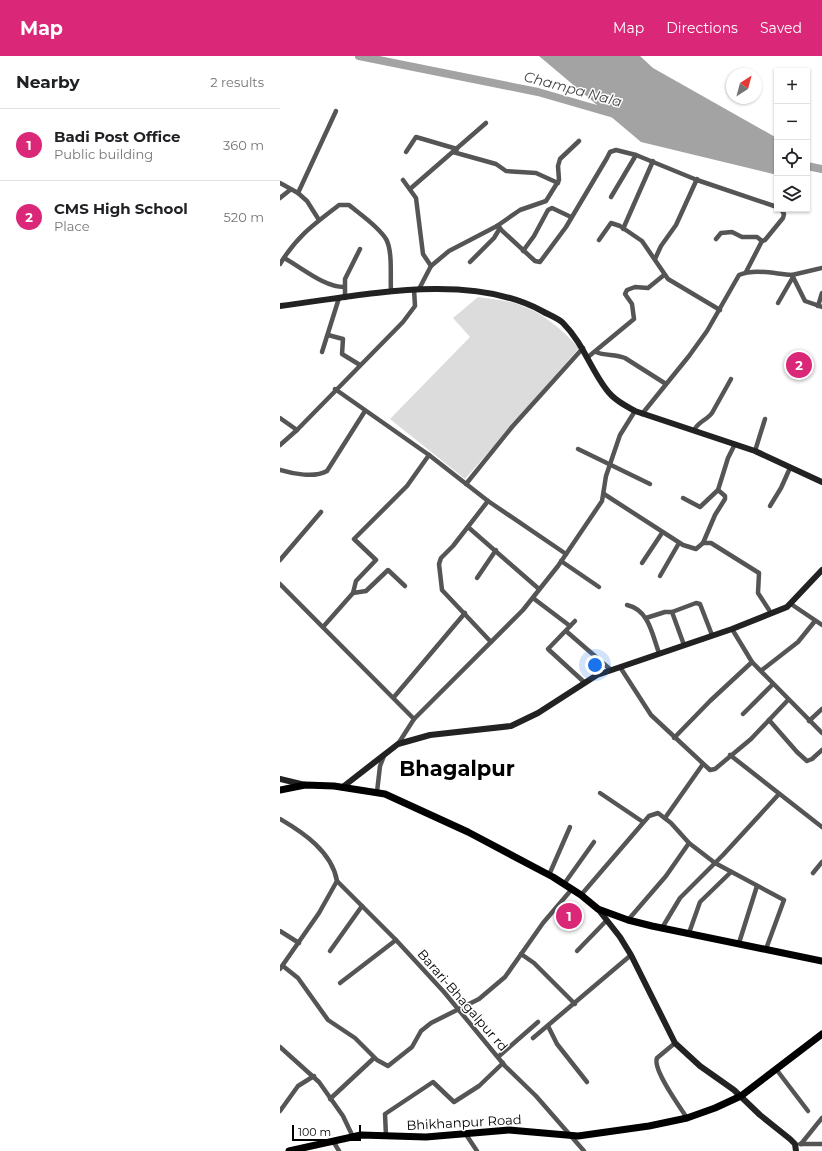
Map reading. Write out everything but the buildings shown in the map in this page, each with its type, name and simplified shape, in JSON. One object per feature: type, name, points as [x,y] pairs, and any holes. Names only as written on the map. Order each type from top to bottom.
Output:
[{"type":"main road","points":[[280,790],[305,785],[344,786],[377,792],[468,832],[549,875],[581,895],[598,909],[628,920],[822,962]]},
{"type":"main road","name":"Bhikhanpur Road","points":[[289,1151],[302,1150],[361,1135],[426,1137],[510,1130],[570,1136],[649,1126],[687,1118],[716,1108],[741,1096],[822,1034]]},
{"type":"street","points":[[298,193],[336,112]]},
{"type":"street","points":[[410,189],[486,123]]},
{"type":"street","points":[[406,152],[416,137],[496,164],[506,171],[536,173],[558,183]]},
{"type":"street","points":[[280,445],[297,430],[403,322],[412,311],[416,301],[417,289],[432,266],[449,251],[499,227],[520,210],[546,201],[558,183],[560,159],[579,141]]},
{"type":"street","points":[[499,227],[523,251],[535,261],[540,262],[572,217],[610,152],[616,150],[636,154],[697,179],[774,205]]},
{"type":"street","points":[[611,197],[636,154]]},
{"type":"street","points":[[623,228],[653,161]]},
{"type":"street","points":[[655,259],[661,246],[676,225],[697,179]]},
{"type":"street","points":[[403,180],[410,189],[417,204],[423,254],[432,266]]},
{"type":"street","points":[[280,183],[290,190],[298,193],[307,201],[319,220]]},
{"type":"street","points":[[280,198],[290,190]]},
{"type":"street","points":[[280,264],[297,238],[338,205],[349,205],[381,232],[389,247],[391,291]]},
{"type":"street","points":[[523,251],[534,236],[548,210],[552,208],[572,217]]},
{"type":"street","points":[[746,272],[762,241],[769,238],[783,218],[783,212]]},
{"type":"street","points":[[598,240],[611,223],[623,228],[642,241],[664,275],[720,310]]},
{"type":"street","points":[[470,262],[494,238],[499,227]]},
{"type":"street","points":[[716,239],[721,233],[732,232],[742,237],[757,237],[762,241]]},
{"type":"street","points":[[322,352],[342,298],[348,272],[360,249]]},
{"type":"street","points":[[284,258],[325,283],[335,287],[344,287]]},
{"type":"street","points":[[642,414],[689,356],[720,310],[739,275],[746,272],[792,276],[822,268]]},
{"type":"street","points":[[588,357],[596,352],[634,319],[632,304],[625,292],[632,287],[642,289],[652,287],[664,275]]},
{"type":"street","points":[[778,303],[792,276]]},
{"type":"street","points":[[792,276],[805,301],[820,306],[822,293]]},
{"type":"street","points":[[280,306],[391,291],[417,289],[484,292],[527,303],[562,322],[583,348],[606,390],[615,399],[634,411],[755,450],[822,482]]},
{"type":"street","points":[[328,335],[343,339],[342,354],[360,365]]},
{"type":"street","points":[[466,484],[512,427],[583,348]]},
{"type":"street","points":[[596,352],[602,354],[619,355],[666,384]]},
{"type":"street","points":[[694,430],[698,423],[709,417],[731,379]]},
{"type":"street","points":[[335,390],[429,455],[488,501],[566,554]]},
{"type":"street","points":[[280,470],[297,473],[321,474],[328,471],[365,411]]},
{"type":"street","points":[[398,744],[414,719],[533,598],[566,554],[602,501],[609,466],[623,428],[634,411]]},
{"type":"street","points":[[280,418],[297,430]]},
{"type":"street","points":[[755,450],[765,419]]},
{"type":"street","points":[[683,498],[700,506],[718,490],[728,458],[736,444]]},
{"type":"street","points":[[578,448],[609,466],[650,484]]},
{"type":"street","points":[[323,627],[353,593],[356,581],[376,560],[354,539],[407,486],[429,455]]},
{"type":"street","points":[[770,506],[781,488],[790,468]]},
{"type":"street","points":[[604,494],[662,533],[679,543],[692,549],[696,549],[703,543],[715,515],[725,499],[725,496],[718,490]]},
{"type":"street","points":[[488,501],[439,561],[442,590],[491,642]]},
{"type":"street","points":[[280,560],[321,512]]},
{"type":"street","points":[[468,527],[539,589]]},
{"type":"street","points":[[642,563],[662,533]]},
{"type":"street","points":[[660,576],[679,543]]},
{"type":"street","points":[[703,543],[711,543],[759,573],[758,593],[771,613]]},
{"type":"street","points":[[477,578],[496,550]]},
{"type":"street","points":[[561,561],[599,587]]},
{"type":"street","points":[[353,593],[366,591],[388,570],[405,586]]},
{"type":"street","points":[[344,786],[387,751],[398,744],[430,735],[511,726],[538,713],[596,675],[732,629],[787,607],[822,570]]},
{"type":"street","points":[[280,584],[394,697],[414,719]]},
{"type":"street","points":[[533,598],[570,626]]},
{"type":"street","points":[[646,618],[665,612],[672,612],[696,602],[700,604],[712,635]]},
{"type":"street","points":[[791,604],[822,625]]},
{"type":"street","points":[[627,605],[642,612],[646,618],[659,653]]},
{"type":"street","points":[[672,612],[684,645]]},
{"type":"street","points":[[394,697],[465,613]]},
{"type":"street","points":[[575,621],[548,649],[584,682]]},
{"type":"street","points":[[762,670],[798,642],[815,621]]},
{"type":"street","points":[[732,629],[752,662],[762,670],[773,684],[822,734]]},
{"type":"street","points":[[566,630],[611,670]]},
{"type":"street","points":[[674,738],[710,701],[752,662]]},
{"type":"street","points":[[620,667],[651,715],[703,764],[708,768],[713,769],[750,740],[788,700]]},
{"type":"street","points":[[743,714],[773,684]]},
{"type":"street","points":[[809,721],[822,709]]},
{"type":"street","points":[[769,720],[797,752],[807,761],[812,759],[822,750]]},
{"type":"street","points":[[377,792],[380,766],[387,751]]},
{"type":"street","points":[[730,755],[822,827]]},
{"type":"street","points":[[665,818],[703,764]]},
{"type":"street","points":[[280,778],[305,785]]},
{"type":"street","points":[[600,793],[643,822]]},
{"type":"street","points":[[662,928],[676,902],[779,794]]},
{"type":"street","points":[[581,895],[643,822],[655,813],[665,818],[689,843],[714,863],[783,899],[785,902],[766,949]]},
{"type":"street","points":[[280,819],[306,837],[331,861],[337,881],[299,944],[281,968],[298,978],[328,1020],[355,1038],[374,1058],[388,1066],[412,1047],[424,1028],[434,1020],[479,999],[492,990],[505,977],[543,923],[572,889]]},
{"type":"street","points":[[549,875],[570,827]]},
{"type":"street","points":[[564,884],[594,842]]},
{"type":"street","points":[[628,920],[666,876],[689,843]]},
{"type":"street","points":[[813,873],[822,862]]},
{"type":"street","points":[[688,933],[700,902],[731,872]]},
{"type":"street","name":"Barari-Bhagalpur rd","points":[[337,881],[396,940],[458,1009],[503,1063],[536,1096],[584,1151]]},
{"type":"street","points":[[739,944],[757,886]]},
{"type":"street","points":[[330,951],[362,906]]},
{"type":"street","points":[[598,909],[631,955],[675,1043],[700,1066],[741,1096],[760,1115],[797,1147],[822,1144]]},
{"type":"street","points":[[577,951],[607,920]]},
{"type":"street","points":[[280,932],[299,944]]},
{"type":"street","points":[[340,983],[396,940]]},
{"type":"street","points":[[522,954],[534,962],[575,1004]]},
{"type":"street","points":[[533,1038],[631,955]]},
{"type":"street","points":[[498,1057],[538,1022]]},
{"type":"street","points":[[548,1026],[557,1044],[587,1082]]},
{"type":"street","points":[[675,1043],[656,1061],[667,1087],[687,1118]]},
{"type":"street","points":[[280,1047],[314,1076],[343,1116],[353,1137]]},
{"type":"street","points":[[330,1098],[374,1058]]},
{"type":"street","points":[[386,1136],[385,1114],[433,1082],[454,1102],[479,1086],[503,1063]]},
{"type":"street","points":[[776,1069],[808,1110]]},
{"type":"street","points":[[280,1111],[298,1086],[314,1076]]},
{"type":"street","points":[[797,1147],[822,1118]]},
{"type":"street","points":[[465,1133],[477,1151]]},
{"type":"street","points":[[333,1141],[339,1151]]},
{"type":"shaded area","points":[[539,56],[640,56],[653,68],[774,136],[774,174],[641,142]]},
{"type":"shaded area","points":[[478,297],[526,307],[551,322],[579,348],[465,479],[390,419],[470,337],[453,318]]},
{"type":"waterway","name":"Champa Nala","points":[[359,56],[538,92],[614,114]]},
{"type":"waterway","name":"Champa Nala","points":[[810,167],[822,169]]},
{"type":"place","name":"CMS High School","points":[[799,365]]},
{"type":"place","name":"Badi Post Office","points":[[569,916]]},
{"type":"district","name":"Bhagalpur","points":[[457,769]]}]
